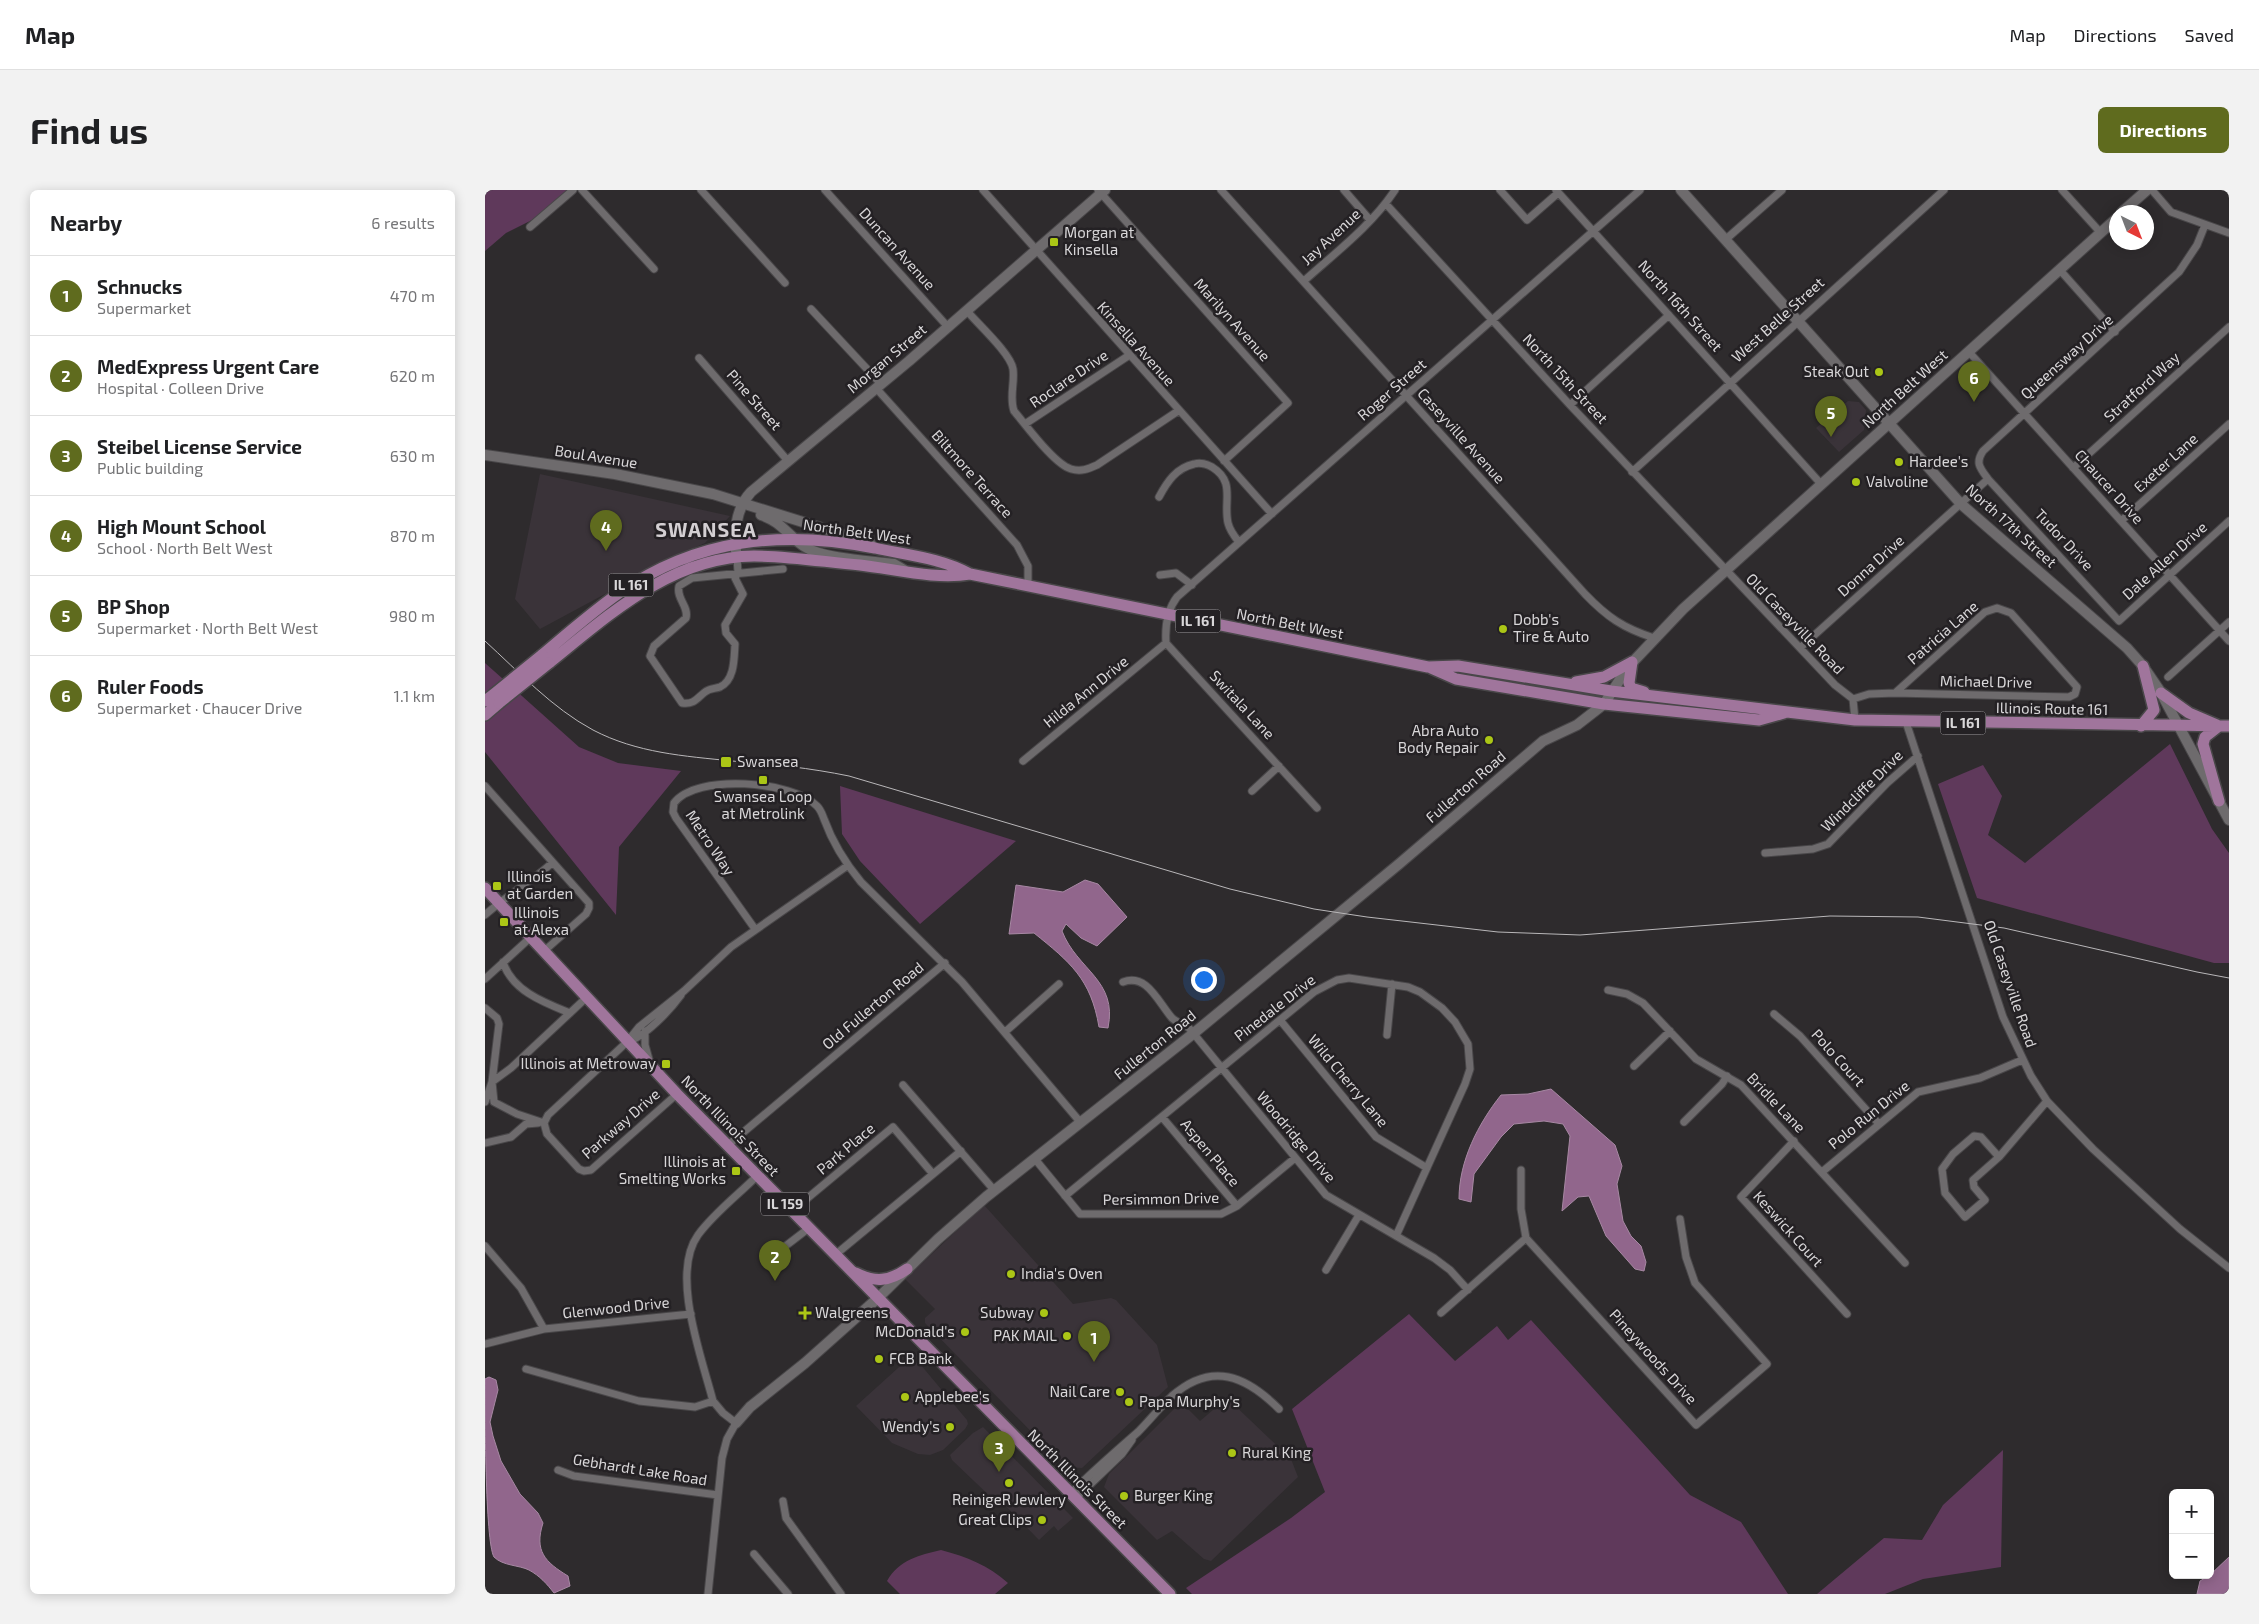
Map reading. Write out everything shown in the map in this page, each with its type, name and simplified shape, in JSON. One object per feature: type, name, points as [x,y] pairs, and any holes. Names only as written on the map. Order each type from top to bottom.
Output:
[{"type":"main road","name":"North Belt West","points":[[546,659],[608,601],[641,579],[681,559],[735,544],[795,538],[829,540],[896,552],[949,564],[969,574],[1427,667],[1456,679],[1604,704]]},
{"type":"main road","name":"North Belt West","points":[[485,715],[493,699],[611,612],[646,588],[693,567],[737,557],[773,557],[904,570],[946,577],[969,574]]},
{"type":"main road","points":[[1563,683],[1604,677],[1632,662]]},
{"type":"main road","points":[[1632,662],[1629,679],[1631,688],[1655,697]]},
{"type":"main road","name":"North Belt West","points":[[1427,667],[1458,666],[1611,691]]},
{"type":"main road","points":[[2141,726],[2154,710],[2143,666]]},
{"type":"main road","name":"Illinois Route 161","points":[[1611,691],[1767,708],[1786,713],[1855,720],[2224,726]]},
{"type":"main road","points":[[2161,693],[2189,713],[2224,726]]},
{"type":"main road","name":"Illinois Route 161","points":[[1604,704],[1759,720],[1786,713]]},
{"type":"main road","points":[[2219,801],[2203,744],[2205,737],[2224,726]]},
{"type":"main road","name":"North Illinois Street","points":[[485,888],[627,1042],[727,1146],[1170,1594]]},
{"type":"main road","points":[[850,1270],[863,1277],[881,1281],[907,1269]]},
{"type":"street","points":[[530,226],[573,190]]},
{"type":"street","points":[[582,190],[654,268]]},
{"type":"street","points":[[701,190],[785,283]]},
{"type":"street","name":"Duncan Avenue","points":[[825,190],[948,327]]},
{"type":"street","name":"Kinsella Avenue","points":[[983,190],[1128,356],[1272,514]]},
{"type":"street","name":"Caseyville Avenue","points":[[1221,190],[1604,614],[1631,630],[1654,638]]},
{"type":"street","points":[[1344,190],[1370,220]]},
{"type":"street","name":"Jay Avenue","points":[[1304,281],[1370,220],[1386,204],[1395,190]]},
{"type":"street","points":[[1500,190],[1527,220],[1557,191]]},
{"type":"street","name":"Roger Street","points":[[1169,615],[1172,604],[1177,597],[1491,320],[1595,232],[1640,190]]},
{"type":"street","name":"North 17th Street","points":[[1681,190],[1799,320],[1961,504],[2127,648],[2143,666],[2161,693],[2229,820]]},
{"type":"street","points":[[1725,240],[1782,190]]},
{"type":"street","name":"West Belle Street","points":[[1632,472],[1729,382],[1944,190]]},
{"type":"street","points":[[2062,190],[2100,232]]},
{"type":"street","points":[[2130,205],[2147,190]]},
{"type":"street","points":[[2152,190],[2171,212],[2229,233]]},
{"type":"street","name":"Morgan Street","points":[[741,506],[758,486],[967,311],[1101,191]]},
{"type":"street","name":"Marilyn Avenue","points":[[1101,191],[1288,403],[1224,461]]},
{"type":"street","name":"North 16th Street","points":[[1557,191],[1822,485]]},
{"type":"street","name":"North 15th Street","points":[[1386,204],[1569,405],[1726,572]]},
{"type":"street","name":"North Belt West","points":[[1604,704],[1632,662],[1654,638],[2109,225]]},
{"type":"street","name":"Queensway Drive","points":[[1988,479],[1978,466],[1979,458],[2179,272],[2197,245],[2205,225]]},
{"type":"street","points":[[2059,269],[2115,332]]},
{"type":"street","name":"Biltmore Terrace","points":[[811,308],[1017,545],[1028,566],[1028,586]]},
{"type":"street","points":[[967,311],[1007,357],[1013,368],[1011,402],[1014,411],[1058,461],[1070,469],[1084,470],[1097,466],[1178,411]]},
{"type":"street","points":[[1569,405],[1669,315]]},
{"type":"street","name":"Stratford Way","points":[[2073,468],[2229,327]]},
{"type":"street","name":"Chaucer Drive","points":[[1969,352],[2229,641]]},
{"type":"street","name":"Roclare Drive","points":[[1025,424],[1128,356]]},
{"type":"street","name":"Pine Street","points":[[699,358],[788,461]]},
{"type":"street","name":"Exeter Lane","points":[[2121,522],[2229,424]]},
{"type":"street","name":"Boul Avenue","points":[[485,455],[615,474],[701,493],[741,506],[773,520],[807,549],[894,564],[904,570]]},
{"type":"street","points":[[1159,497],[1167,482],[1189,465],[1197,463],[1211,466],[1226,482],[1229,489],[1227,522],[1232,534],[1239,542]]},
{"type":"street","points":[[1961,504],[1988,479]]},
{"type":"street","name":"Tudor Drive","points":[[1988,479],[2119,621]]},
{"type":"street","points":[[758,486],[761,509]]},
{"type":"street","name":"Donna Drive","points":[[1800,648],[1961,504]]},
{"type":"street","points":[[741,506],[735,544],[738,573],[735,578],[743,594],[725,624],[726,633],[735,644],[731,672],[726,683],[719,688],[711,688],[693,703],[682,703],[650,656],[651,651],[686,618],[686,609],[678,592],[684,581],[692,578],[738,573],[783,569]]},
{"type":"street","name":"Boul Avenue","points":[[741,506],[761,509],[887,547],[896,552]]},
{"type":"street","name":"Dale Allen Drive","points":[[2119,621],[2229,521]]},
{"type":"street","name":"Old Caseyville Road","points":[[1726,572],[1835,685],[1853,699]]},
{"type":"street","points":[[1160,575],[1176,573],[1192,584]]},
{"type":"street","name":"Patricia Lane","points":[[1895,693],[1985,612],[1997,608],[2011,613],[2077,687],[2075,694]]},
{"type":"street","points":[[1166,643],[1169,615]]},
{"type":"street","points":[[2168,677],[2229,622]]},
{"type":"street","name":"Hilda Ann Drive","points":[[1023,761],[1166,643]]},
{"type":"street","name":"Switala Lane","points":[[1166,643],[1317,808]]},
{"type":"street","points":[[1855,720],[1853,699],[1869,694],[1895,693]]},
{"type":"street","name":"Michael Drive","points":[[1895,693],[2069,697],[2075,694]]},
{"type":"street","name":"Fullerton Road","points":[[736,1423],[749,1407],[804,1363],[878,1298],[994,1190],[1193,1033],[1399,864],[1543,740],[1577,724],[1604,704]]},
{"type":"street","name":"Old Caseyville Road","points":[[1906,722],[2003,1017],[2022,1060],[2047,1101],[2067,1124],[2135,1189],[2229,1268]]},
{"type":"street","name":"Windcliffe Drive","points":[[1765,852],[1813,849],[1828,844],[1887,783],[1917,756]]},
{"type":"street","points":[[1251,791],[1279,766]]},
{"type":"street","name":"Metro Way","points":[[755,929],[721,885],[676,818],[673,807],[677,799],[697,787],[718,783],[787,789],[812,802],[822,812],[824,820],[847,866],[869,891],[945,963]]},
{"type":"street","points":[[485,786],[589,903],[586,914],[543,952]]},
{"type":"street","points":[[485,915],[498,903],[553,863]]},
{"type":"street","points":[[544,1122],[548,1115],[627,1042],[639,1027],[684,991],[755,929],[847,866]]},
{"type":"street","points":[[485,978],[530,938]]},
{"type":"street","points":[[503,962],[505,970],[533,997],[570,1013]]},
{"type":"street","name":"Old Fullerton Road","points":[[727,1146],[945,963],[1081,1123]]},
{"type":"street","name":"Pinedale Drive","points":[[1065,1196],[1314,992],[1337,980],[1349,978],[1408,987],[1430,998],[1455,1022],[1468,1044],[1470,1069],[1465,1084],[1396,1236]]},
{"type":"street","name":"Woodridge Drive","points":[[1123,982],[1132,979],[1148,986],[1173,1019],[1189,1028],[1326,1195],[1443,1264],[1468,1290]]},
{"type":"street","points":[[1005,1032],[1059,984]]},
{"type":"street","points":[[1387,1035],[1393,984]]},
{"type":"street","name":"Bridle Lane","points":[[1608,990],[1635,998],[1650,1010],[1696,1059],[1727,1076],[1751,1094],[1905,1263]]},
{"type":"street","points":[[627,1042],[634,1040],[645,1031],[673,1005],[684,991]]},
{"type":"street","points":[[492,1082],[511,1068],[586,998]]},
{"type":"street","points":[[485,1008],[497,1018],[499,1024],[492,1082],[485,1102]]},
{"type":"street","name":"Polo Court","points":[[1774,1014],[1800,1036],[1879,1124]]},
{"type":"street","name":"Wild Cherry Lane","points":[[1280,1020],[1376,1137],[1427,1168]]},
{"type":"street","points":[[645,1031],[645,1045],[652,1068]]},
{"type":"street","points":[[1634,1066],[1670,1031]]},
{"type":"street","name":"Polo Run Drive","points":[[1822,1172],[1918,1092],[1980,1078],[2022,1060]]},
{"type":"street","points":[[1684,1122],[1722,1084],[1727,1076]]},
{"type":"street","points":[[492,1082],[494,1102],[517,1114],[544,1122]]},
{"type":"street","points":[[903,1086],[994,1190]]},
{"type":"street","name":"Parkway Drive","points":[[544,1122],[547,1134],[579,1169],[591,1170],[677,1094]]},
{"type":"street","points":[[1999,1156],[1981,1137],[1973,1136],[1953,1154],[1942,1169],[1943,1184],[1949,1200],[1965,1217],[1985,1200],[1974,1188],[1973,1180],[1999,1156],[2047,1101]]},
{"type":"street","name":"Aspen Place","points":[[1161,1117],[1237,1206]]},
{"type":"street","points":[[485,1143],[511,1137],[526,1124],[544,1122]]},
{"type":"street","name":"Park Place","points":[[792,1212],[893,1127],[933,1174]]},
{"type":"street","name":"Keswick Court","points":[[1794,1141],[1741,1196],[1847,1314]]},
{"type":"street","points":[[835,1255],[961,1151]]},
{"type":"street","name":"Persimmon Drive","points":[[1035,1159],[1080,1214],[1215,1215],[1237,1206],[1295,1158]]},
{"type":"street","points":[[1441,1313],[1527,1238],[1521,1209],[1521,1170]]},
{"type":"street","points":[[708,1594],[722,1458],[727,1440],[736,1423],[723,1413],[713,1401],[691,1314],[686,1276],[690,1250],[709,1223],[757,1176]]},
{"type":"street","points":[[1326,1270],[1359,1215]]},
{"type":"street","name":"Pineywoods Drive","points":[[1527,1238],[1696,1425],[1767,1364],[1695,1283],[1688,1264],[1680,1220]]},
{"type":"street","points":[[766,1261],[809,1228]]},
{"type":"street","name":"Glenwood Drive","points":[[485,1246],[521,1288],[544,1329]]},
{"type":"street","name":"Glenwood Drive","points":[[485,1344],[544,1329],[691,1314]]},
{"type":"street","points":[[526,1370],[639,1401],[695,1407],[713,1401]]},
{"type":"street","points":[[1073,1497],[1182,1388],[1193,1382],[1211,1376],[1230,1377],[1248,1383],[1279,1409]]},
{"type":"street","name":"Gebhardt Lake Road","points":[[558,1470],[574,1476],[718,1495]]},
{"type":"street","points":[[783,1501],[786,1518],[841,1594]]},
{"type":"street","points":[[754,1554],[788,1594]]},
{"type":"shaded area","points":[[485,190],[569,190],[532,220],[506,233],[485,251]]},
{"type":"shaded area","points":[[1848,401],[1859,402],[1866,410],[1864,430],[1839,452],[1816,428]]},
{"type":"shaded area","points":[[540,474],[730,516],[705,543],[670,559],[540,629],[515,599]]},
{"type":"shaded area","points":[[485,663],[579,747],[618,763],[681,771],[619,847],[616,915],[485,752]]},
{"type":"shaded area","points":[[2170,744],[2212,829],[2229,853],[2229,963],[2214,963],[1977,898],[1938,784],[1983,765],[2002,796],[1988,835],[2025,863]]},
{"type":"shaded area","points":[[840,786],[1016,841],[920,924],[860,861],[842,834]]},
{"type":"shaded area","points":[[1085,880],[1098,884],[1127,917],[1097,946],[1081,938],[1066,924],[1062,931],[1077,956],[1102,986],[1110,1012],[1108,1028],[1099,1027],[1091,996],[1077,973],[1058,953],[1034,933],[1009,934],[1016,885],[1063,892]]},
{"type":"shaded area","points":[[1551,1089],[1615,1145],[1622,1166],[1617,1184],[1623,1221],[1631,1236],[1641,1246],[1646,1262],[1644,1271],[1635,1269],[1606,1236],[1589,1196],[1578,1197],[1562,1211],[1570,1136],[1563,1124],[1544,1121],[1514,1124],[1501,1137],[1474,1174],[1471,1202],[1459,1199],[1462,1171],[1471,1144],[1485,1118],[1501,1095],[1528,1094]]},
{"type":"shaded area","points":[[984,1205],[1073,1304],[1111,1298],[1116,1300],[1157,1345],[1168,1387],[1082,1468],[1067,1467],[1055,1456],[925,1323],[925,1318],[935,1309],[905,1279]]},
{"type":"shaded area","points":[[1409,1314],[1455,1361],[1497,1326],[1508,1340],[1531,1320],[1690,1495],[1741,1522],[1788,1594],[1192,1594],[1186,1588],[1291,1518],[1325,1492],[1292,1409]]},
{"type":"shaded area","points":[[908,1359],[920,1364],[967,1420],[968,1424],[943,1450],[930,1455],[918,1454],[892,1443],[856,1406]]},
{"type":"shaded area","points":[[489,1377],[496,1380],[498,1390],[490,1422],[501,1461],[520,1494],[538,1513],[543,1523],[540,1541],[543,1555],[553,1566],[568,1576],[570,1586],[554,1593],[533,1572],[525,1568],[506,1564],[494,1557],[489,1527],[486,1472],[485,1379]]},
{"type":"shaded area","points":[[1227,1398],[1291,1459],[1298,1477],[1211,1561],[1204,1559],[1172,1531],[1157,1540],[1104,1487],[1109,1474],[1173,1410],[1184,1405],[1200,1421]]},
{"type":"shaded area","points":[[983,1427],[1073,1518],[1058,1531],[1054,1526],[1039,1540],[1000,1500],[997,1503],[952,1460],[950,1455],[973,1433]]},
{"type":"shaded area","points":[[2003,1450],[2001,1567],[1923,1579],[1885,1594],[1817,1594],[1884,1538],[1922,1540],[1943,1505]]},
{"type":"shaded area","points":[[941,1550],[977,1562],[993,1571],[1008,1583],[995,1594],[900,1594],[887,1581],[897,1568],[904,1563],[917,1556]]},
{"type":"shaded area","points":[[2229,1557],[2229,1594],[2197,1594],[2200,1581],[2203,1579],[2214,1579],[2214,1571]]},
{"type":"tram line","points":[[485,641],[536,689],[564,711],[593,730],[627,744],[679,755],[791,767],[849,776],[1230,889],[1314,909],[1498,932],[1580,935],[1830,916],[1918,917],[2004,928],[2229,978]]},
{"type":"place","name":"Morgan at Kinsella","points":[[1054,242]]},
{"type":"place","name":"Steak Out","points":[[1879,372]]},
{"type":"place","name":"Ruler Foods","points":[[1974,402]]},
{"type":"place","name":"BP Shop","points":[[1831,437]]},
{"type":"place","name":"Hardee's","points":[[1899,462]]},
{"type":"place","name":"Valvoline","points":[[1856,482]]},
{"type":"place","name":"High Mount School","points":[[606,551]]},
{"type":"place","name":"Dobb's Tire & Auto","points":[[1503,629]]},
{"type":"place","name":"Abra Auto Body Repair","points":[[1489,740]]},
{"type":"place","name":"Swansea","points":[[726,762]]},
{"type":"place","name":"Swansea Loop at Metrolink","points":[[763,780]]},
{"type":"place","name":"Illinois at Garden","points":[[497,886]]},
{"type":"place","name":"Illinois at Alexa","points":[[504,922]]},
{"type":"place","name":"Illinois at Metroway","points":[[666,1064]]},
{"type":"place","name":"Illinois at Smelting Works","points":[[736,1171]]},
{"type":"place","name":"India's Oven","points":[[1011,1274]]},
{"type":"place","name":"MedExpress Urgent Care","points":[[775,1281]]},
{"type":"place","name":"Walgreens","points":[[805,1313]]},
{"type":"place","name":"Subway","points":[[1044,1313]]},
{"type":"place","name":"McDonald's","points":[[965,1332]]},
{"type":"place","name":"PAK MAIL","points":[[1067,1336]]},
{"type":"place","name":"FCB Bank","points":[[879,1359]]},
{"type":"place","name":"Schnucks","points":[[1094,1362]]},
{"type":"place","name":"Nail Care","points":[[1120,1392]]},
{"type":"place","name":"Applebee's","points":[[905,1397]]},
{"type":"place","name":"Papa Murphy's","points":[[1129,1402]]},
{"type":"place","name":"Wendy's","points":[[950,1427]]},
{"type":"place","name":"Rural King","points":[[1232,1453]]},
{"type":"place","name":"Steibel License Service","points":[[999,1472]]},
{"type":"place","name":"ReinigeR Jewlery","points":[[1009,1483]]},
{"type":"place","name":"Burger King","points":[[1124,1496]]},
{"type":"place","name":"Great Clips","points":[[1042,1520]]},
{"type":"district","name":"SWANSEA","points":[[706,530]]}]
